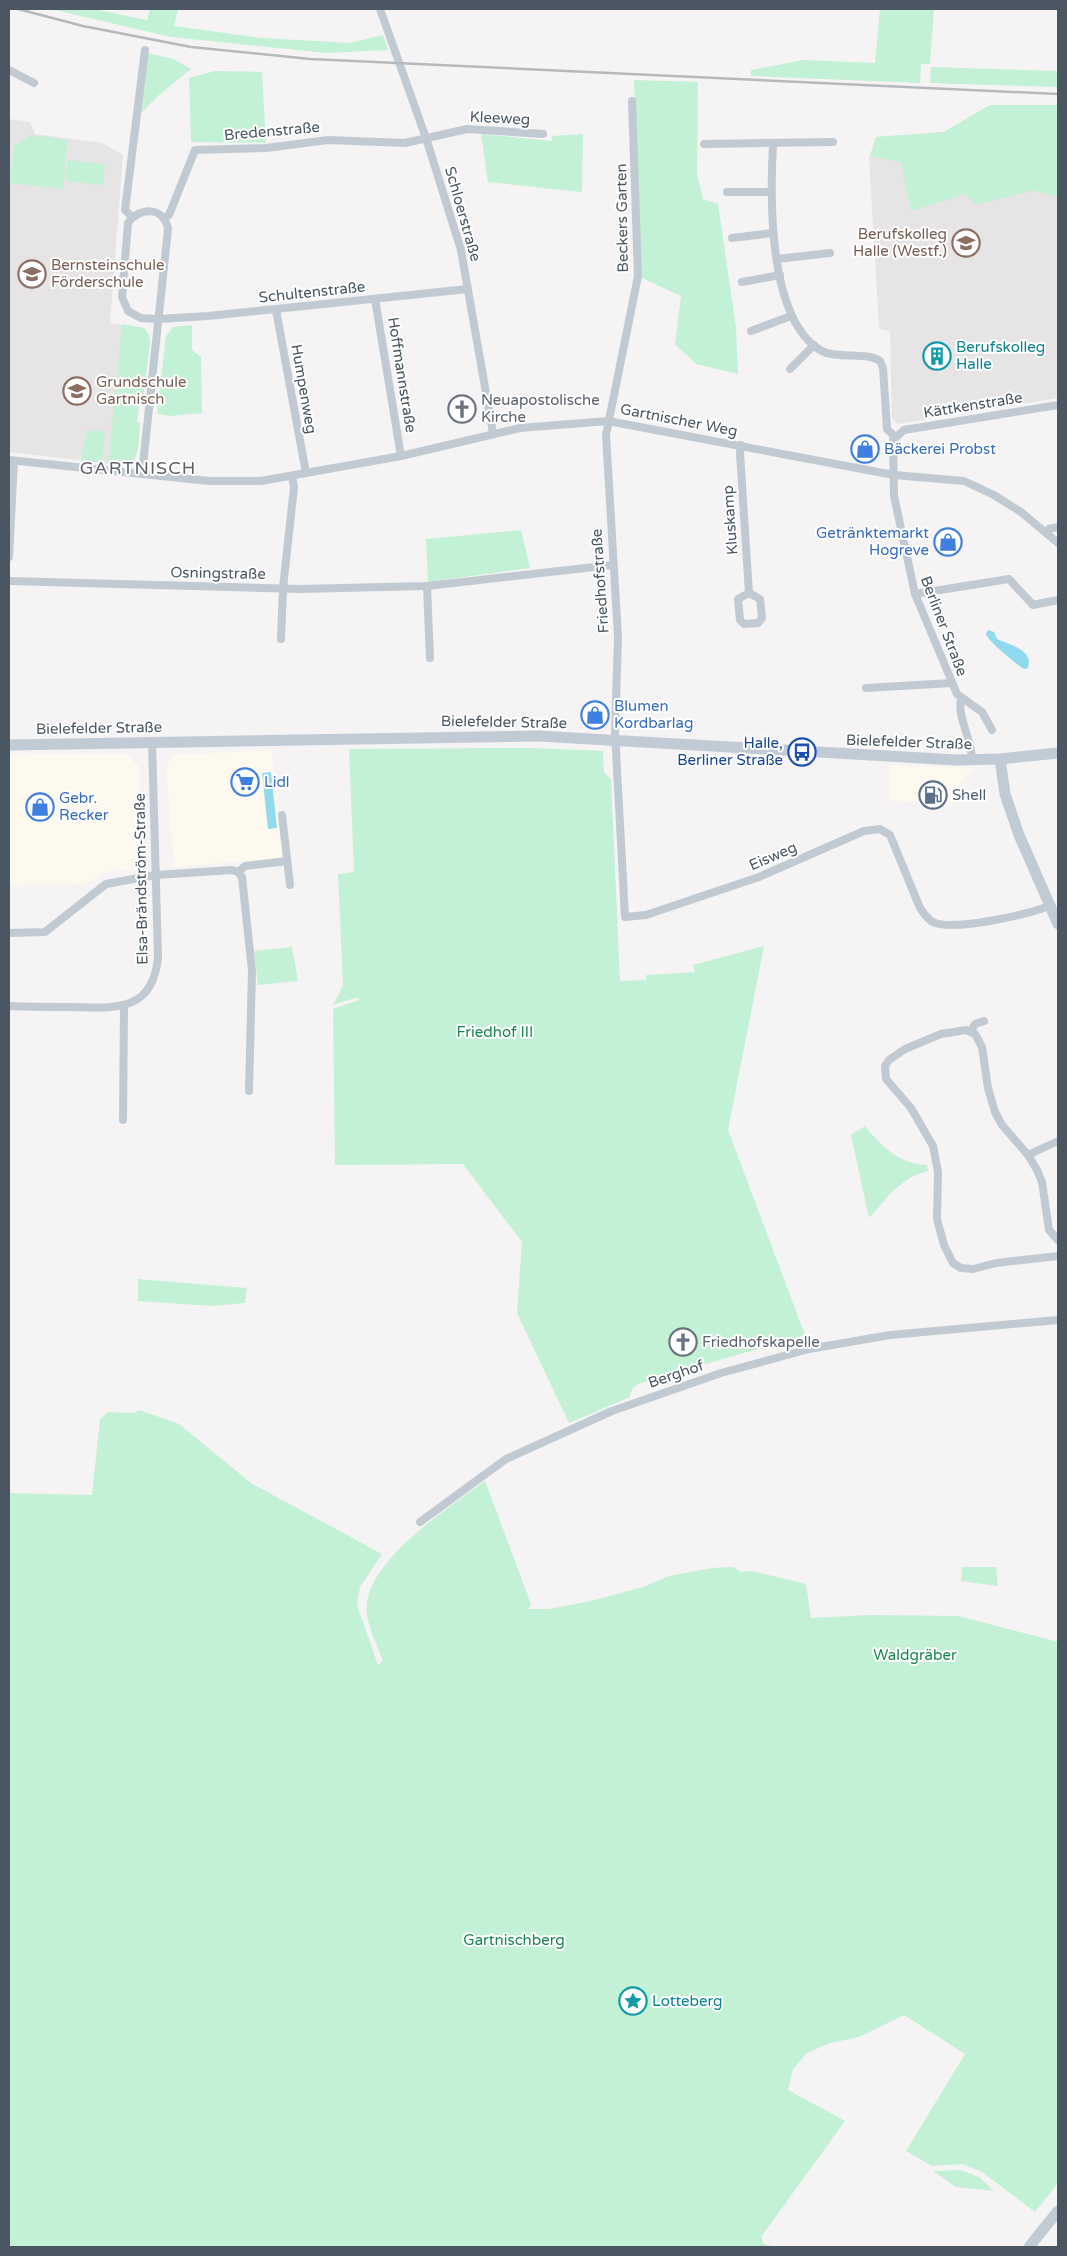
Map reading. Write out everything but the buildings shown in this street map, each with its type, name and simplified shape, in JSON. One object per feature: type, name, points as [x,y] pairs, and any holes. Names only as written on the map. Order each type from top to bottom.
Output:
[{"type":"street","name":"Schloerstraße","points":[[380,9],[426,138],[456,232],[493,433]]},
{"type":"street","points":[[132,217],[125,210],[145,50]]},
{"type":"street","points":[[9,70],[34,83]]},
{"type":"street","name":"Beckers Garten","points":[[608,420],[638,276],[632,101]]},
{"type":"street","name":"Kleeweg","points":[[426,138],[467,129],[543,134]]},
{"type":"street","name":"Bredenstraße","points":[[164,218],[168,215],[196,150],[266,148],[328,140],[405,143],[426,138]]},
{"type":"street","points":[[704,144],[833,142]]},
{"type":"street","points":[[773,144],[770,192],[773,233],[780,275],[791,316],[814,345],[790,369]]},
{"type":"street","points":[[727,192],[770,192]]},
{"type":"street","points":[[142,474],[168,229],[164,218],[150,210],[145,210],[132,217],[127,230],[122,297],[128,311],[134,316],[158,319]]},
{"type":"street","points":[[732,238],[773,233]]},
{"type":"street","points":[[777,259],[830,253]]},
{"type":"street","points":[[742,282],[780,275]]},
{"type":"street","name":"Schultenstraße","points":[[158,319],[276,310],[468,289]]},
{"type":"street","name":"Hoffmannstraße","points":[[375,299],[401,456]]},
{"type":"street","name":"Humpenweg","points":[[276,310],[306,473]]},
{"type":"street","points":[[751,331],[791,316]]},
{"type":"street","name":"Berliner Straße","points":[[814,345],[833,355],[877,359],[884,368],[888,430],[895,437],[892,445],[894,496],[915,594],[961,700],[982,712],[992,730]]},
{"type":"street","name":"Kättkenstraße","points":[[895,437],[904,430],[1058,405]]},
{"type":"street","name":"Gartnischer Weg","points":[[11,461],[209,481],[261,482],[401,456],[520,428],[608,420],[894,475],[964,481],[994,495],[1046,532],[1058,543]]},
{"type":"street","name":"Friedhofstraße","points":[[608,420],[606,435],[612,565],[618,638],[615,740]]},
{"type":"street","name":"Kluskamp","points":[[741,446],[749,593]]},
{"type":"street","points":[[9,557],[11,461]]},
{"type":"street","points":[[281,639],[283,588],[294,487],[292,476]]},
{"type":"street","points":[[1046,532],[1049,529],[1058,527]]},
{"type":"street","name":"Osningstraße","points":[[9,581],[300,590],[427,586],[612,565]]},
{"type":"street","points":[[915,594],[1009,579],[1034,605],[1058,600]]},
{"type":"street","points":[[427,586],[430,658]]},
{"type":"street","points":[[866,688],[952,683]]},
{"type":"street","name":"Berliner Straße","points":[[961,700],[960,708],[969,737],[972,760]]},
{"type":"street","name":"Bielefelder Straße","points":[[9,745],[435,736],[538,736],[878,757],[972,760],[1058,753]]},
{"type":"street","name":"Eisweg","points":[[615,740],[625,917],[646,915],[759,878],[864,831],[875,828],[885,831],[894,841],[920,908],[926,917],[934,923],[958,925],[1034,912],[1049,906]]},
{"type":"street","name":"Elsa-Brändström-Straße","points":[[124,1007],[141,996],[148,988],[157,968],[152,742]]},
{"type":"street","points":[[1000,759],[1004,794],[1019,836],[1058,924]]},
{"type":"street","points":[[282,815],[290,885]]},
{"type":"street","points":[[238,872],[245,866],[288,861]]},
{"type":"street","points":[[9,933],[45,932],[106,884],[156,875],[232,870],[238,872],[242,877],[252,971],[249,1091]]},
{"type":"street","points":[[9,1006],[124,1007],[123,1120]]},
{"type":"street","points":[[970,1031],[975,1024],[984,1021]]},
{"type":"street","points":[[1058,1240],[1049,1230],[1042,1182],[1028,1155],[1012,1140],[995,1112],[988,1088],[982,1047],[979,1040],[970,1031],[958,1030],[925,1039],[896,1055],[886,1066],[886,1079],[912,1108],[933,1146],[938,1172],[937,1218],[944,1245],[953,1263],[967,1269],[1058,1256]]},
{"type":"street","points":[[1028,1155],[1058,1141]]},
{"type":"street","name":"Berghof","points":[[420,1522],[506,1459],[612,1411],[721,1373],[809,1349],[890,1335],[1058,1320]]},
{"type":"street","points":[[1029,2247],[1058,2211]]},
{"type":"shaded area","name":"Berufskolleg Halle (Westf.)","points":[[990,105],[1058,105],[1058,398],[898,424],[892,418],[890,332],[879,328],[869,158],[876,137],[944,132]]},
{"type":"shaded area","points":[[9,119],[30,122],[35,134],[102,143],[123,155],[110,323],[144,328],[149,335],[150,343],[142,406],[139,406],[137,422],[140,423],[137,452],[135,459],[129,464],[121,465],[9,452]]},
{"type":"shaded area","points":[[272,750],[283,853],[278,858],[174,867],[166,767],[173,755]]},
{"type":"shaded area","points":[[127,754],[140,768],[143,869],[104,872],[85,884],[9,885],[9,755]]},
{"type":"shaded area","points":[[889,765],[975,768],[960,782],[965,802],[889,801]]},
{"type":"green space","points":[[51,9],[93,9],[147,20],[150,9],[178,9],[174,26],[261,38],[350,43],[383,35],[388,50],[326,53],[171,37]]},
{"type":"green space","points":[[880,9],[934,9],[930,64],[921,64],[920,83],[751,76],[751,70],[803,60],[875,63]]},
{"type":"green space","points":[[148,53],[173,59],[191,69],[159,95],[139,115]]},
{"type":"green space","points":[[931,67],[1058,71],[1058,87],[930,83]]},
{"type":"green space","points":[[215,71],[262,72],[266,143],[191,142],[189,78]]},
{"type":"green space","points":[[634,80],[698,82],[697,173],[703,199],[718,204],[736,327],[738,374],[696,364],[675,344],[681,296],[642,278]]},
{"type":"green space","points":[[990,105],[1058,105],[1058,197],[1033,190],[976,205],[965,194],[911,211],[901,162],[870,156],[876,137],[944,132]]},
{"type":"green space","points":[[481,134],[552,141],[552,136],[583,134],[582,192],[488,182]]},
{"type":"green space","points":[[32,135],[68,140],[63,189],[9,183],[14,146]]},
{"type":"green space","points":[[68,160],[105,164],[103,185],[65,181]]},
{"type":"green space","points":[[122,324],[144,328],[149,335],[150,343],[142,406],[139,406],[137,422],[140,423],[138,449],[133,460],[119,464],[108,463]]},
{"type":"green space","points":[[192,325],[192,350],[201,357],[202,413],[171,416],[157,414],[166,336],[173,327]]},
{"type":"green space","points":[[86,431],[105,431],[102,463],[81,461]]},
{"type":"green space","points":[[521,530],[530,568],[428,582],[426,539]]},
{"type":"green space","name":"Friedhof III","points":[[532,748],[603,751],[604,773],[611,779],[620,981],[646,980],[646,975],[695,972],[693,965],[764,946],[728,1130],[805,1335],[638,1384],[632,1389],[630,1397],[569,1423],[517,1313],[522,1242],[463,1164],[335,1165],[333,1009],[359,1000],[358,997],[333,1005],[343,986],[338,874],[354,872],[349,749]]},
{"type":"green space","points":[[292,947],[298,981],[258,985],[254,951]]},
{"type":"green space","points":[[865,1126],[892,1153],[908,1161],[927,1165],[928,1171],[902,1183],[869,1218],[851,1135]]},
{"type":"green space","points":[[138,1279],[247,1288],[245,1303],[211,1306],[138,1301]]},
{"type":"green space","name":"Gartnischberg","points":[[139,1410],[179,1424],[251,1483],[382,1554],[360,1587],[357,1605],[378,1665],[383,1661],[367,1614],[369,1595],[378,1576],[392,1557],[410,1538],[485,1481],[531,1604],[528,1609],[549,1609],[591,1601],[643,1587],[669,1576],[712,1568],[733,1567],[741,1572],[751,1571],[806,1584],[811,1618],[871,1615],[958,1616],[1058,1642],[1058,2183],[1035,2212],[982,2172],[962,2164],[932,2166],[906,2151],[965,2054],[904,2015],[859,2037],[830,2043],[807,2053],[793,2069],[788,2090],[845,2121],[761,2237],[764,2244],[776,2247],[9,2247],[9,1493],[92,1495],[100,1419],[108,1412],[134,1413]]},
{"type":"green space","points":[[962,1567],[996,1567],[998,1586],[961,1581]]},
{"type":"green space","points":[[960,2170],[979,2177],[994,2191],[956,2187],[933,2171]]},
{"type":"water","points":[[988,630],[994,632],[997,639],[1024,652],[1029,662],[1028,668],[1024,669],[997,647],[986,634]]},
{"type":"water","points":[[271,772],[277,828],[268,829],[262,773]]},
{"type":"railway","points":[[18,9],[83,26],[191,47],[310,59],[1058,94]]},
{"type":"place","name":"Berufskolleg Halle (Westf.)","points":[[966,243]]},
{"type":"place","name":"Bernsteinschule Förderschule","points":[[32,274]]},
{"type":"place","name":"Berufskolleg Halle","points":[[937,356]]},
{"type":"place","name":"Grundschule Gartnisch","points":[[77,391]]},
{"type":"place","name":"Neuapostolische Kirche","points":[[462,409]]},
{"type":"place","name":"Bäckerei Probst","points":[[865,449]]},
{"type":"place","name":"Getränktemarkt Hogreve","points":[[948,542]]},
{"type":"place","name":"Blumen Kordbarlag","points":[[595,715]]},
{"type":"place","name":"Halle, Berliner Straße","points":[[802,752]]},
{"type":"place","name":"Lidl","points":[[245,782]]},
{"type":"place","name":"Shell","points":[[933,795]]},
{"type":"place","name":"Gebr. Recker","points":[[40,807]]},
{"type":"place","name":"Friedhofskapelle","points":[[683,1342]]},
{"type":"place","name":"Lotteberg","points":[[633,2001]]},
{"type":"district","name":"GARTNISCH","points":[[138,468]]},
{"type":"park label","name":"Waldgräber","points":[[915,1655]]}]
